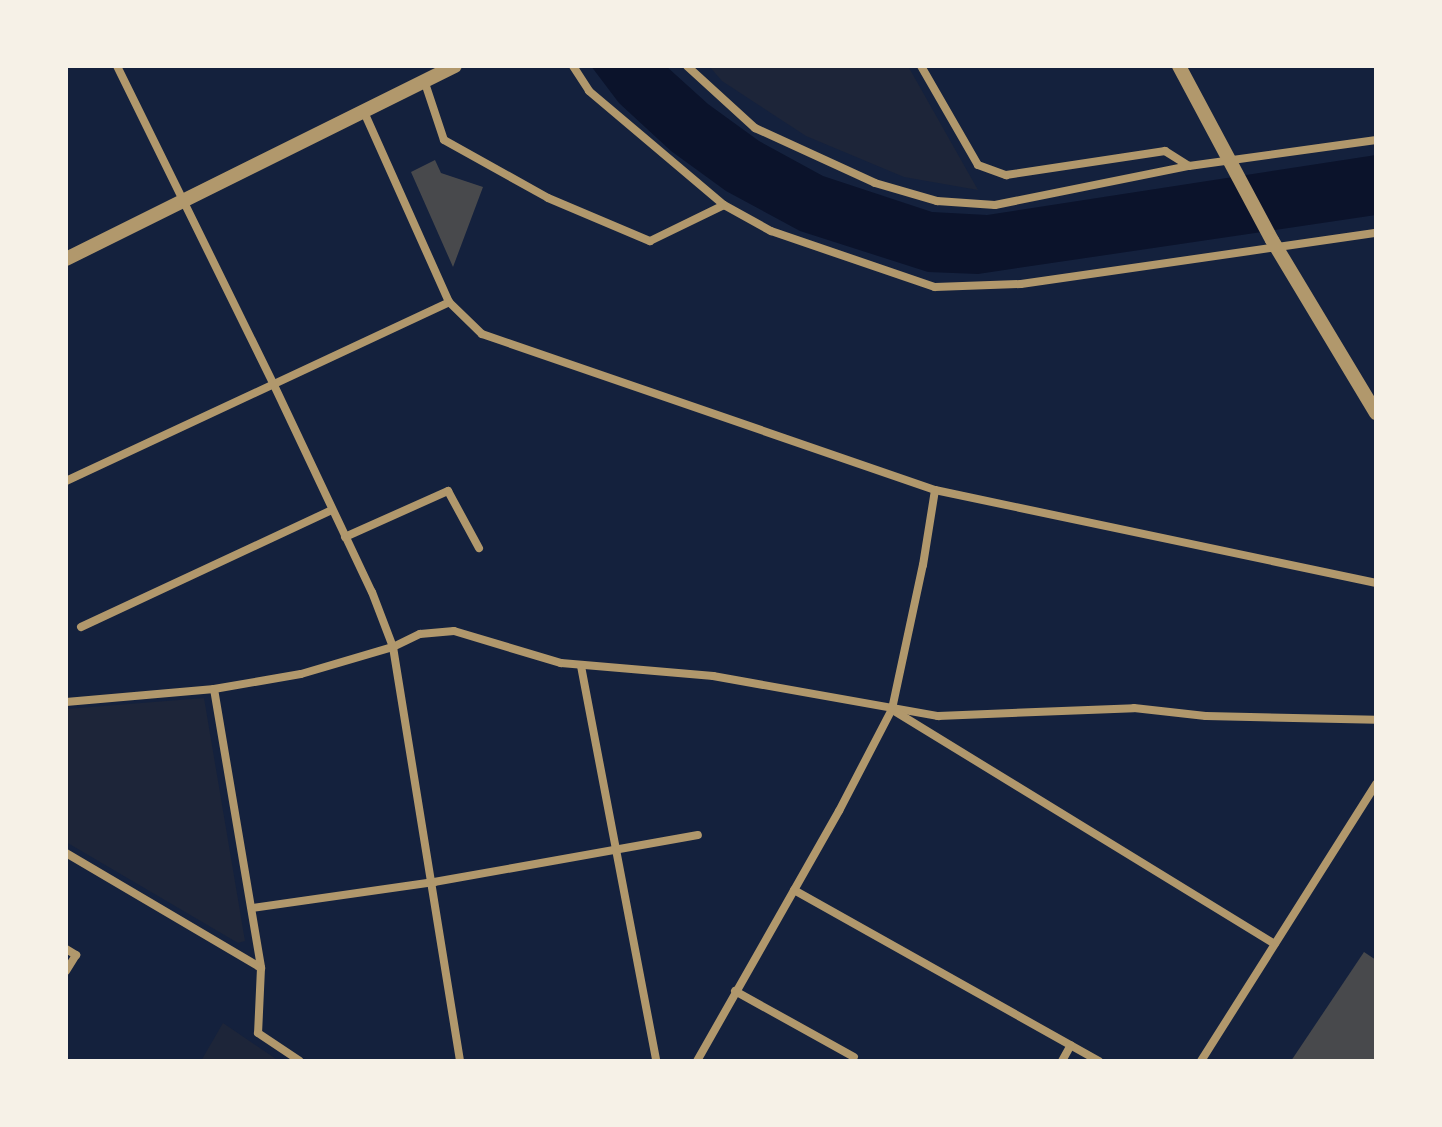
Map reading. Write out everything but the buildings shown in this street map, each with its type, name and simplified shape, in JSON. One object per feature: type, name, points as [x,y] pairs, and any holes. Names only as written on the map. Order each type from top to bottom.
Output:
[{"type":"street","points":[[117,66],[273,383],[393,647],[434,882],[460,1061]]},
{"type":"street","points":[[66,259],[455,66]]},
{"type":"street","points":[[573,66],[589,91],[724,205],[771,231],[935,287],[1021,284],[1275,244],[1376,233]]},
{"type":"street","points":[[687,66],[755,128],[875,183],[937,201],[995,205],[1189,166],[1233,166],[1376,140]]},
{"type":"street","points":[[921,66],[978,165],[1006,175],[1165,151],[1189,166]]},
{"type":"street","points":[[1179,66],[1275,244],[1376,413]]},
{"type":"street","points":[[425,83],[444,140],[548,198],[650,241],[724,205]]},
{"type":"street","points":[[364,112],[449,302],[482,334],[935,490],[1376,583]]},
{"type":"street","points":[[67,478],[449,302]]},
{"type":"street","points":[[697,1061],[892,709],[923,565],[935,490]]},
{"type":"street","points":[[345,537],[448,491],[479,548]]},
{"type":"street","points":[[81,627],[332,510]]},
{"type":"street","points":[[66,702],[214,689],[301,674],[393,647],[420,634],[454,631],[529,655],[581,666],[697,673],[938,716],[1134,708],[1206,716],[1376,720]]},
{"type":"street","points":[[581,666],[656,1061]]},
{"type":"street","points":[[214,689],[261,968],[258,1033],[300,1061]]},
{"type":"street","points":[[892,709],[1274,944]]},
{"type":"street","points":[[1201,1061],[1376,784]]},
{"type":"street","points":[[252,908],[434,882],[698,835]]},
{"type":"street","points":[[66,853],[261,968]]},
{"type":"street","points":[[794,890],[1099,1061]]},
{"type":"street","points":[[66,949],[76,955],[66,971]]},
{"type":"street","points":[[735,991],[854,1057]]},
{"type":"street","points":[[1062,1061],[1071,1045]]},
{"type":"shaded area","points":[[591,66],[666,66],[708,104],[759,141],[823,176],[932,212],[987,215],[1376,155],[1376,215],[978,274],[928,272],[800,231],[726,191],[671,151],[619,103]]},
{"type":"shaded area","points":[[709,66],[908,66],[978,190],[904,177],[806,136],[722,81]]},
{"type":"shaded area","points":[[204,698],[245,941],[238,943],[66,842],[66,709]]},
{"type":"shaded area","points":[[223,1023],[279,1061],[201,1061]]}]
